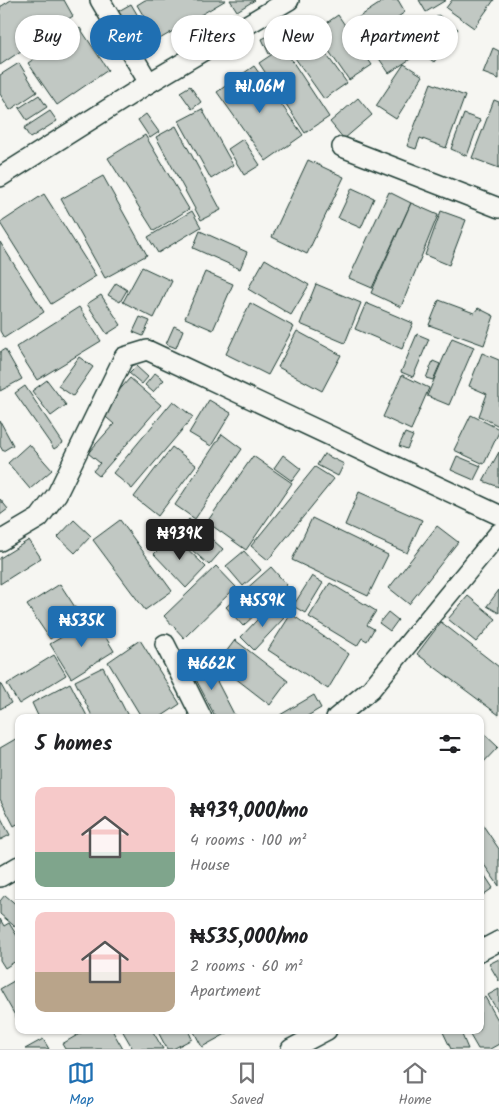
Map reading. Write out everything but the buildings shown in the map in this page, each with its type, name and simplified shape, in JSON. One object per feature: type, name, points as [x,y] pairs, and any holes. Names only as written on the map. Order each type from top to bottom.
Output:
[{"type":"street","points":[[100,0],[149,83]]},
{"type":"street","points":[[0,177],[149,83],[289,0]]},
{"type":"street","points":[[342,146],[499,208]]},
{"type":"street","points":[[0,541],[39,518],[57,494],[124,357],[147,350],[499,514]]},
{"type":"street","points":[[341,714],[372,689],[499,533]]},
{"type":"street","points":[[165,644],[200,714]]},
{"type":"street","points":[[0,877],[15,868]]},
{"type":"street","points":[[484,949],[499,941]]},
{"type":"street","points":[[291,1049],[319,1034]]}]
